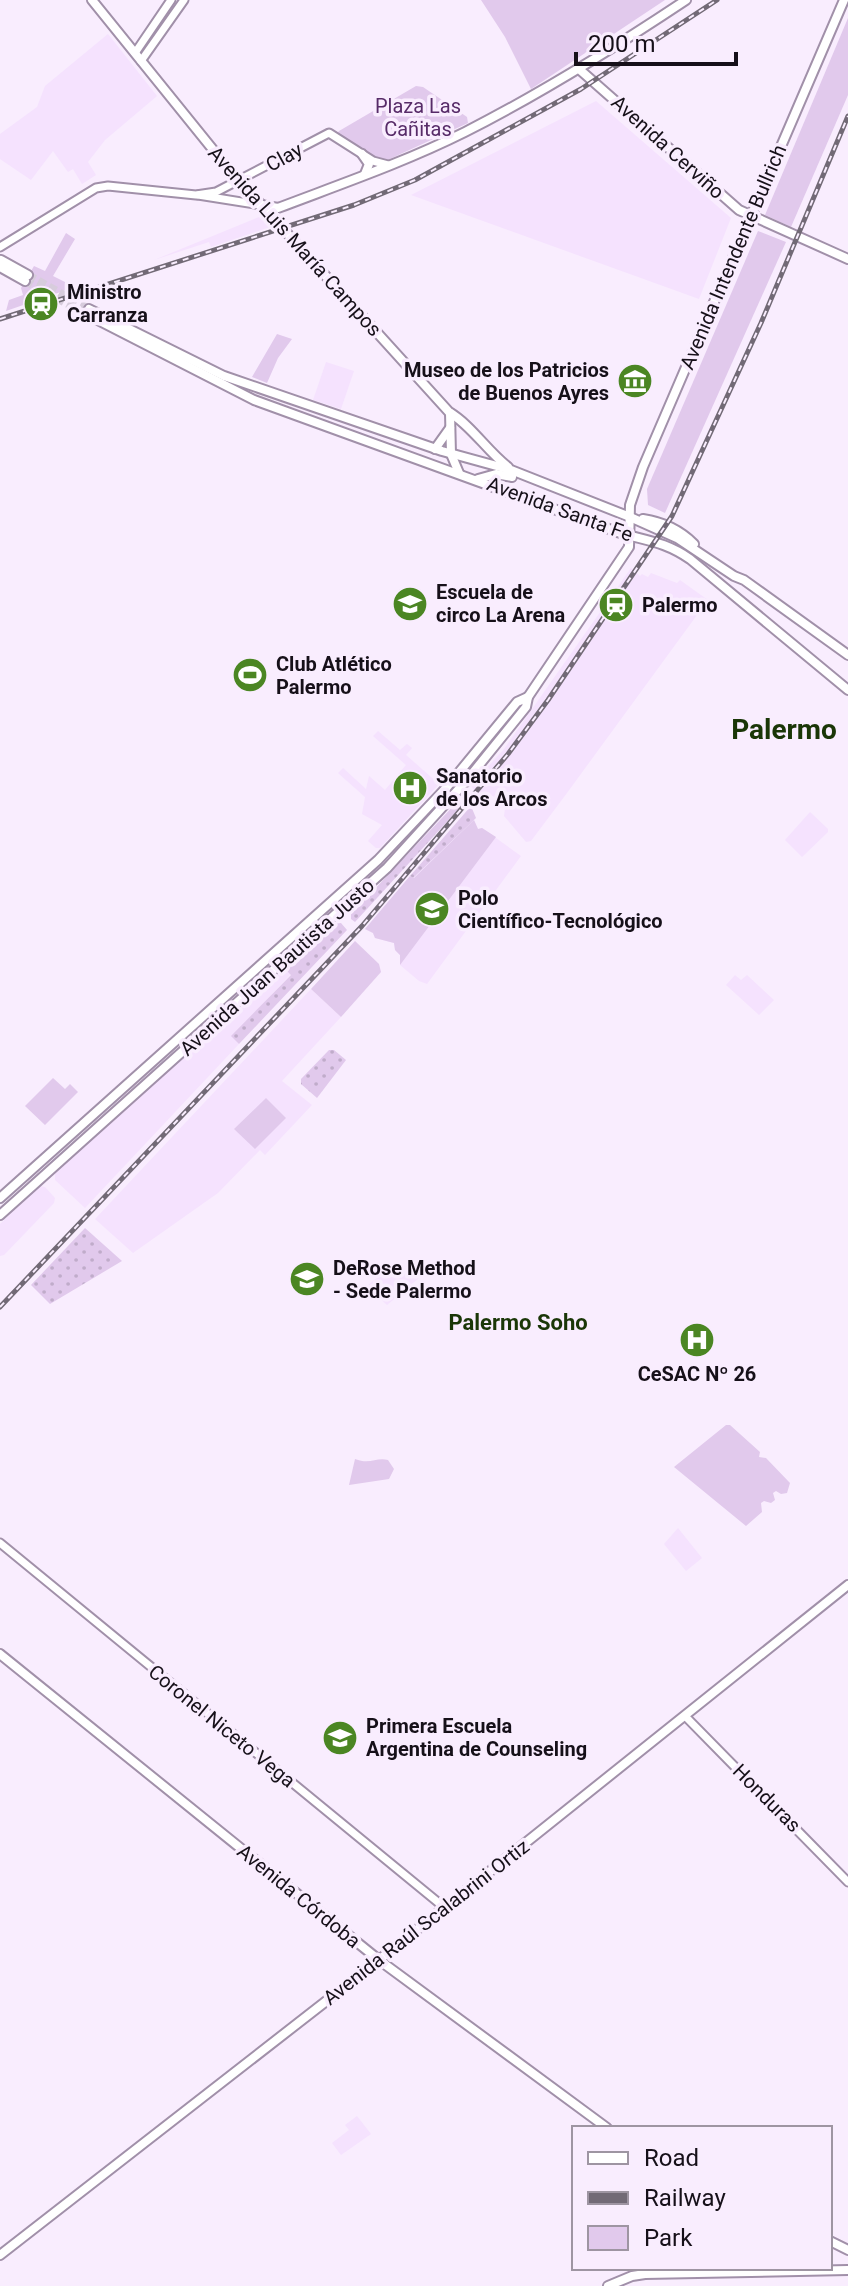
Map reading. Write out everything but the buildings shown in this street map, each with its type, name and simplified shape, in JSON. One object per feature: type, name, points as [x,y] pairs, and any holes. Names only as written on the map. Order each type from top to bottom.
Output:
[{"type":"main road","name":"Avenida Luis María Campos","points":[[92,0],[239,181],[449,412],[459,418],[490,453],[511,470]]},
{"type":"main road","points":[[261,205],[278,208],[391,165],[464,132],[565,78],[686,0]]},
{"type":"main road","name":"Avenida Intendente Bullrich","points":[[630,517],[630,505],[646,458],[844,0]]},
{"type":"main road","points":[[565,78],[593,80],[591,67],[597,58]]},
{"type":"main road","name":"Avenida Cerviño","points":[[579,69],[725,199],[750,217],[848,259]]},
{"type":"main road","points":[[362,154],[369,164],[365,175]]},
{"type":"main road","points":[[0,267],[27,278],[1,260]]},
{"type":"main road","name":"Avenida Santa Fe","points":[[848,655],[700,551],[630,517],[511,470],[435,449],[224,376],[88,311],[235,392],[630,537],[650,539],[690,559],[848,690]]},
{"type":"main road","points":[[266,404],[281,400],[313,412],[329,412]]},
{"type":"main road","points":[[449,412],[451,454],[459,473]]},
{"type":"main road","points":[[435,449],[450,428]]},
{"type":"main road","points":[[478,479],[500,474],[530,484],[540,483]]},
{"type":"main road","name":"Avenida Juan Bautista Justo","points":[[0,1215],[387,868],[526,707],[528,697],[629,547],[630,517]]},
{"type":"main road","name":"Avenida Juan Bautista Justo","points":[[0,1198],[378,860],[447,787],[517,702],[528,697]]},
{"type":"main road","name":"Avenida Raúl Scalabrini Ortiz","points":[[0,2255],[445,1908],[848,1585]]},
{"type":"main road","name":"Avenida Córdoba","points":[[0,1654],[379,1960],[604,2126]]},
{"type":"main road","points":[[608,2286],[645,2274],[848,2270]]},
{"type":"street","points":[[138,57],[171,0]]},
{"type":"street","points":[[138,57],[184,0]]},
{"type":"street","name":"Clay","points":[[196,195],[216,192],[329,133],[362,154]]},
{"type":"street","points":[[362,154],[379,164],[391,165]]},
{"type":"street","points":[[230,185],[228,193],[235,202]]},
{"type":"street","points":[[0,247],[96,188],[108,186],[261,205]]},
{"type":"street","name":"Coronel Niceto Vega","points":[[0,1543],[445,1908]]},
{"type":"street","name":"Honduras","points":[[685,1716],[848,1882]]},
{"type":"shaded area","points":[[108,34],[157,96],[105,140],[88,162],[96,175],[82,184],[73,169],[68,172],[53,151],[31,180],[0,159],[0,134],[37,107],[45,86]]},
{"type":"shaded area","points":[[596,101],[731,218],[699,299],[411,195]]},
{"type":"shaded area","points":[[259,217],[270,227],[211,247],[209,242],[154,260]]},
{"type":"shaded area","points":[[326,362],[354,371],[341,409],[313,400]]},
{"type":"shaded area","points":[[631,568],[640,576],[648,577],[651,573],[677,583],[680,580],[708,600],[531,841],[526,842],[504,816],[505,808],[493,796],[478,797],[471,785],[504,749]]},
{"type":"shaded area","name":"Sanatorio de los Arcos","points":[[378,731],[400,750],[407,744],[412,748],[406,755],[439,784],[380,848],[376,848],[368,841],[382,825],[362,814],[365,797],[338,773],[343,768],[366,789],[369,776],[385,790],[406,765],[373,736]]},
{"type":"shaded area","points":[[810,812],[828,832],[802,857],[785,840]]},
{"type":"shaded area","name":"Polo Científico-Tecnológico","points":[[474,820],[478,829],[482,828],[521,856],[427,984],[400,965],[400,955],[394,943],[375,938],[365,929],[410,876],[413,878]]},
{"type":"shaded area","points":[[284,968],[291,974],[232,1036],[239,1044],[85,1208],[55,1180],[55,1173]]},
{"type":"shaded area","points":[[735,975],[741,980],[747,975],[774,1000],[759,1015],[726,985]]},
{"type":"shaded area","points":[[311,989],[341,1017],[282,1081],[312,1105],[265,1155],[260,1150],[218,1193],[133,1253],[95,1219]]},
{"type":"shaded area","points":[[40,1186],[55,1198],[54,1203],[0,1256],[0,1224]]},
{"type":"shaded area","points":[[397,1261],[419,1278],[387,1305],[367,1286]]},
{"type":"shaded area","points":[[678,1528],[702,1558],[686,1571],[664,1544]]},
{"type":"shaded area","points":[[357,2116],[371,2134],[341,2155],[332,2143],[349,2130],[345,2125]]},
{"type":"green space","points":[[481,0],[665,0],[531,89],[505,37]]},
{"type":"green space","points":[[848,18],[848,95],[791,227],[765,215]]},
{"type":"green space","name":"Plaza Las Cañitas","points":[[416,86],[423,87],[467,117],[468,123],[381,163],[337,134],[339,131]]},
{"type":"green space","points":[[758,231],[786,242],[665,513],[648,505],[647,489]]},
{"type":"green space","points":[[66,233],[75,239],[53,276],[75,287],[6,311],[9,300],[23,295],[21,288],[34,266],[45,271]]},
{"type":"green space","points":[[277,334],[292,339],[278,358],[267,383],[252,377]]},
{"type":"green space","points":[[459,800],[466,801],[355,922],[351,919],[351,914]]},
{"type":"green space","points":[[471,806],[476,818],[413,878],[410,876]]},
{"type":"green space","points":[[474,820],[478,829],[482,828],[496,837],[400,965],[400,955],[394,943],[375,938],[365,929],[410,876],[414,878]]},
{"type":"green space","points":[[341,923],[347,930],[239,1044],[231,1036],[291,975],[284,968],[333,924]]},
{"type":"green space","points":[[355,941],[379,964],[381,972],[341,1017],[311,989]]},
{"type":"green space","points":[[329,1050],[334,1050],[346,1060],[317,1098],[301,1084],[301,1079]]},
{"type":"green space","points":[[53,1078],[65,1089],[70,1084],[78,1092],[45,1125],[25,1106]]},
{"type":"green space","points":[[266,1098],[286,1118],[255,1149],[234,1129]]},
{"type":"green space","points":[[85,1228],[122,1261],[50,1304],[31,1285]]},
{"type":"green space","points":[[730,1425],[760,1452],[759,1457],[766,1458],[790,1483],[787,1493],[776,1491],[773,1493],[775,1500],[761,1503],[762,1512],[746,1526],[674,1467]]},
{"type":"green space","points":[[355,1459],[388,1460],[394,1469],[389,1479],[349,1485]]},
{"type":"tunnel","points":[[28,275],[89,309]]},
{"type":"tunnel","points":[[25,281],[86,314]]},
{"type":"railway","points":[[0,319],[354,205],[415,180],[581,89],[717,0]]},
{"type":"railway","points":[[0,1307],[362,926],[508,754],[548,700],[672,516],[761,323],[848,116]]},
{"type":"place","name":"Ministro Carranza","points":[[41,304]]},
{"type":"place","name":"Museo de los Patricios de Buenos Ayres","points":[[635,381]]},
{"type":"place","name":"Escuela de circo La Arena","points":[[410,604]]},
{"type":"place","name":"Palermo","points":[[616,605]]},
{"type":"place","name":"Club Atlético Palermo","points":[[250,675]]},
{"type":"place","name":"Sanatorio de los Arcos","points":[[410,788]]},
{"type":"place","name":"Polo Científico-Tecnológico","points":[[432,909]]},
{"type":"place","name":"DeRose Method - Sede Palermo","points":[[307,1279]]},
{"type":"place","name":"CeSAC Nº 26","points":[[697,1340]]},
{"type":"place","name":"Primera Escuela Argentina de Counseling","points":[[340,1738]]},
{"type":"district","name":"Palermo","points":[[784,729]]},
{"type":"district","name":"Palermo Soho","points":[[518,1322]]}]
